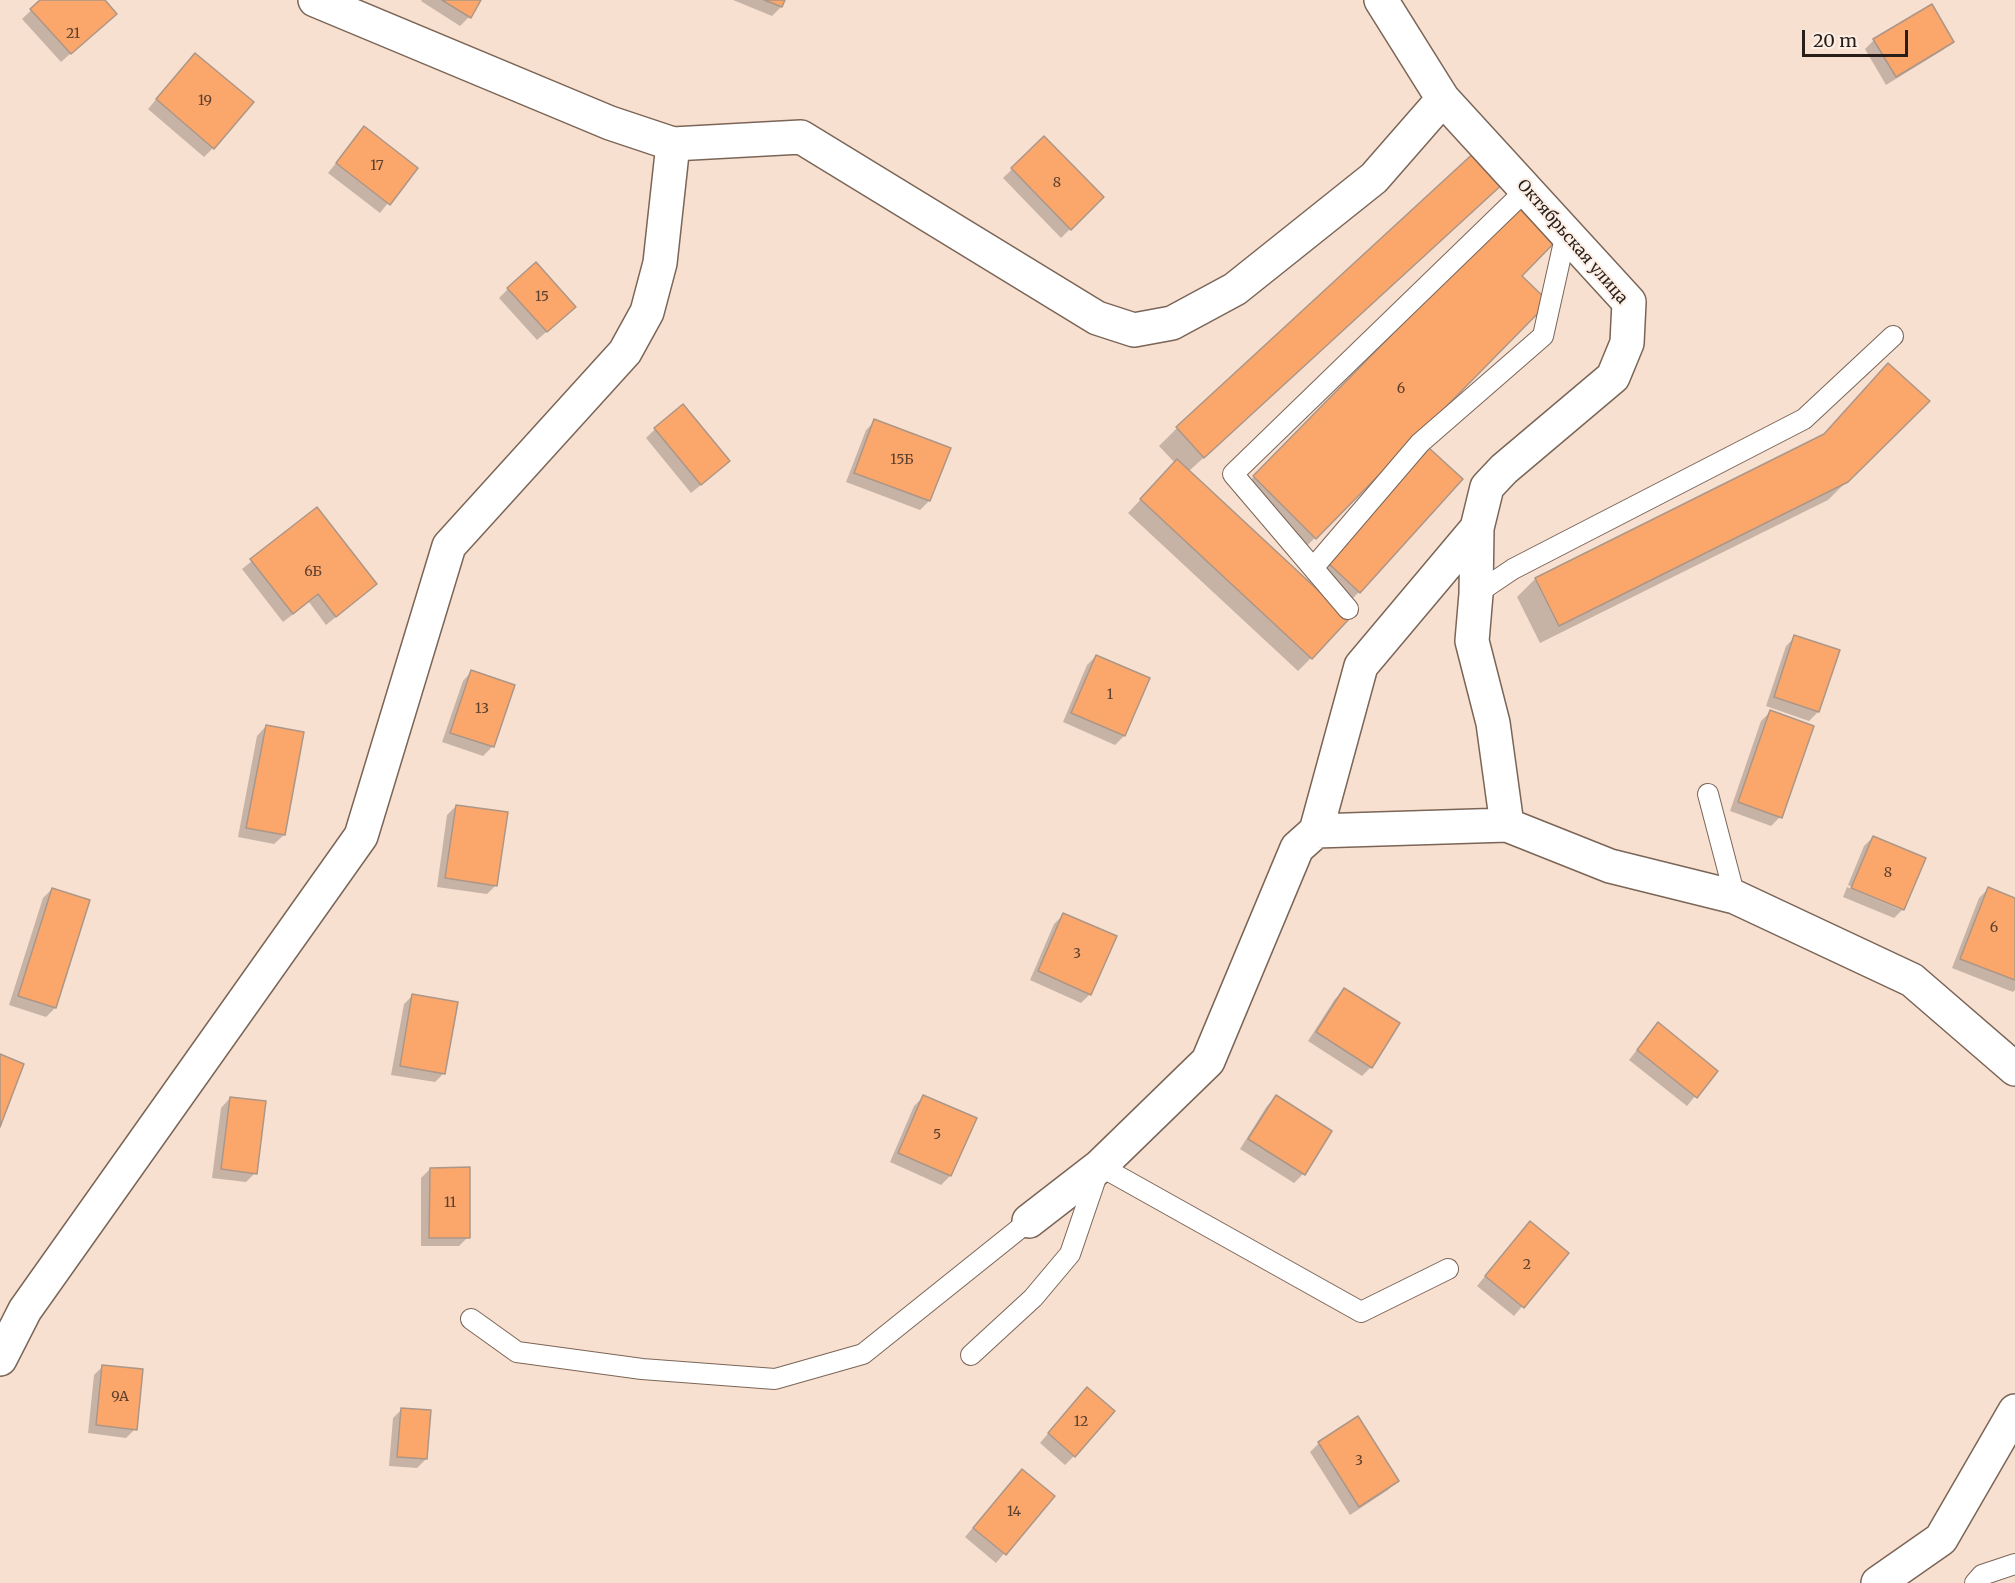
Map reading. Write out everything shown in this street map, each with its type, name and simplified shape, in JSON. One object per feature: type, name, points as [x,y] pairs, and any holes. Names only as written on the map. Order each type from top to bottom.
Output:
[{"type":"street","points":[[315,0],[610,123],[673,144],[801,137],[1097,318],[1134,330],[1172,323],[1235,289],[1374,178],[1443,99]]},
{"type":"street","name":"Октябрьская улица","points":[[1381,0],[1443,99],[1629,302],[1627,343],[1612,378],[1504,469],[1487,487],[1477,528],[1476,594],[1472,641],[1493,723],[1507,825]]},
{"type":"street","points":[[0,1359],[12,1308],[361,836],[448,546],[626,352],[647,312],[660,263],[673,144]]},
{"type":"street","points":[[1029,1221],[1100,1166],[1208,1061],[1297,848],[1316,831],[1361,666],[1477,528]]},
{"type":"street","points":[[1316,831],[1507,825],[1610,866],[1735,897],[1912,980],[2015,1069]]},
{"type":"street","points":[[1878,1583],[1941,1539],[2015,1411]]},
{"type":"lane","points":[[1348,609],[1233,474],[1526,190]]},
{"type":"lane","points":[[1313,568],[1420,443],[1543,336],[1566,233]]},
{"type":"lane","points":[[1476,594],[1513,568],[1804,419],[1893,336]]},
{"type":"lane","points":[[1708,794],[1735,897]]},
{"type":"lane","points":[[971,1355],[1033,1298],[1070,1254],[1100,1166],[1360,1312],[1448,1269]]},
{"type":"lane","points":[[471,1319],[517,1352],[642,1368],[775,1380],[863,1354],[1029,1221]]},
{"type":"lane","points":[[1975,1583],[1982,1575],[2015,1564]]},
{"type":"building","points":[[40,0],[105,0],[117,14],[71,54],[30,9]]},
{"type":"building","points":[[442,0],[481,0],[471,18]]},
{"type":"building","points":[[764,0],[785,0],[782,7]]},
{"type":"building","points":[[1932,4],[1954,42],[1896,77],[1873,39]]},
{"type":"building","points":[[195,53],[254,102],[214,149],[156,99]]},
{"type":"building","points":[[364,126],[418,168],[390,205],[336,163]]},
{"type":"building","points":[[1044,136],[1104,197],[1071,230],[1011,168]]},
{"type":"building","points":[[1478,149],[1506,181],[1204,458],[1176,427]]},
{"type":"building","points":[[1521,203],[1558,239],[1522,276],[1549,302],[1316,539],[1253,476]]},
{"type":"building","points":[[536,262],[576,307],[547,332],[507,288]]},
{"type":"building","points":[[1888,363],[1930,401],[1848,482],[1559,626],[1535,578],[1824,434]]},
{"type":"building","points":[[683,404],[730,461],[701,485],[654,428]]},
{"type":"building","points":[[874,419],[951,448],[930,501],[854,473]]},
{"type":"building","points":[[1429,448],[1463,479],[1360,593],[1327,562]]},
{"type":"building","points":[[1177,459],[1349,619],[1312,659],[1140,499]]},
{"type":"building","points":[[317,507],[377,584],[336,617],[318,594],[293,614],[250,559]]},
{"type":"building","points":[[1794,635],[1840,650],[1819,712],[1774,697]]},
{"type":"building","points":[[1096,655],[1150,678],[1125,736],[1071,713]]},
{"type":"building","points":[[471,670],[515,685],[494,747],[450,733]]},
{"type":"building","points":[[1770,710],[1814,726],[1782,818],[1738,802]]},
{"type":"building","points":[[266,725],[304,732],[285,835],[246,828]]},
{"type":"building","points":[[456,805],[508,812],[497,886],[445,878]]},
{"type":"building","points":[[1873,836],[1926,858],[1904,910],[1851,888]]},
{"type":"building","points":[[1988,887],[2015,898],[2015,980],[1960,959]]},
{"type":"building","points":[[52,888],[90,900],[56,1008],[18,996]]},
{"type":"building","points":[[1063,913],[1117,936],[1091,995],[1038,971]]},
{"type":"building","points":[[1344,988],[1400,1023],[1372,1068],[1316,1032]]},
{"type":"building","points":[[412,994],[458,1002],[445,1074],[400,1066]]},
{"type":"building","points":[[1658,1022],[1718,1071],[1697,1098],[1637,1050]]},
{"type":"building","points":[[0,1054],[24,1064],[0,1127]]},
{"type":"building","points":[[923,1095],[977,1118],[951,1176],[898,1153]]},
{"type":"building","points":[[1276,1095],[1332,1131],[1305,1175],[1248,1139]]},
{"type":"building","points":[[230,1097],[266,1101],[257,1174],[221,1169]]},
{"type":"building","points":[[470,1167],[470,1238],[429,1238],[430,1168]]},
{"type":"building","points":[[1530,1221],[1569,1253],[1524,1308],[1485,1276]]},
{"type":"building","points":[[102,1365],[143,1369],[137,1430],[96,1425]]},
{"type":"building","points":[[1087,1387],[1115,1411],[1075,1457],[1048,1433]]},
{"type":"building","points":[[401,1408],[431,1410],[427,1459],[397,1457]]},
{"type":"building","points":[[1358,1416],[1399,1481],[1359,1507],[1318,1442]]},
{"type":"building","points":[[1022,1469],[1055,1496],[1006,1555],[973,1528]]}]
